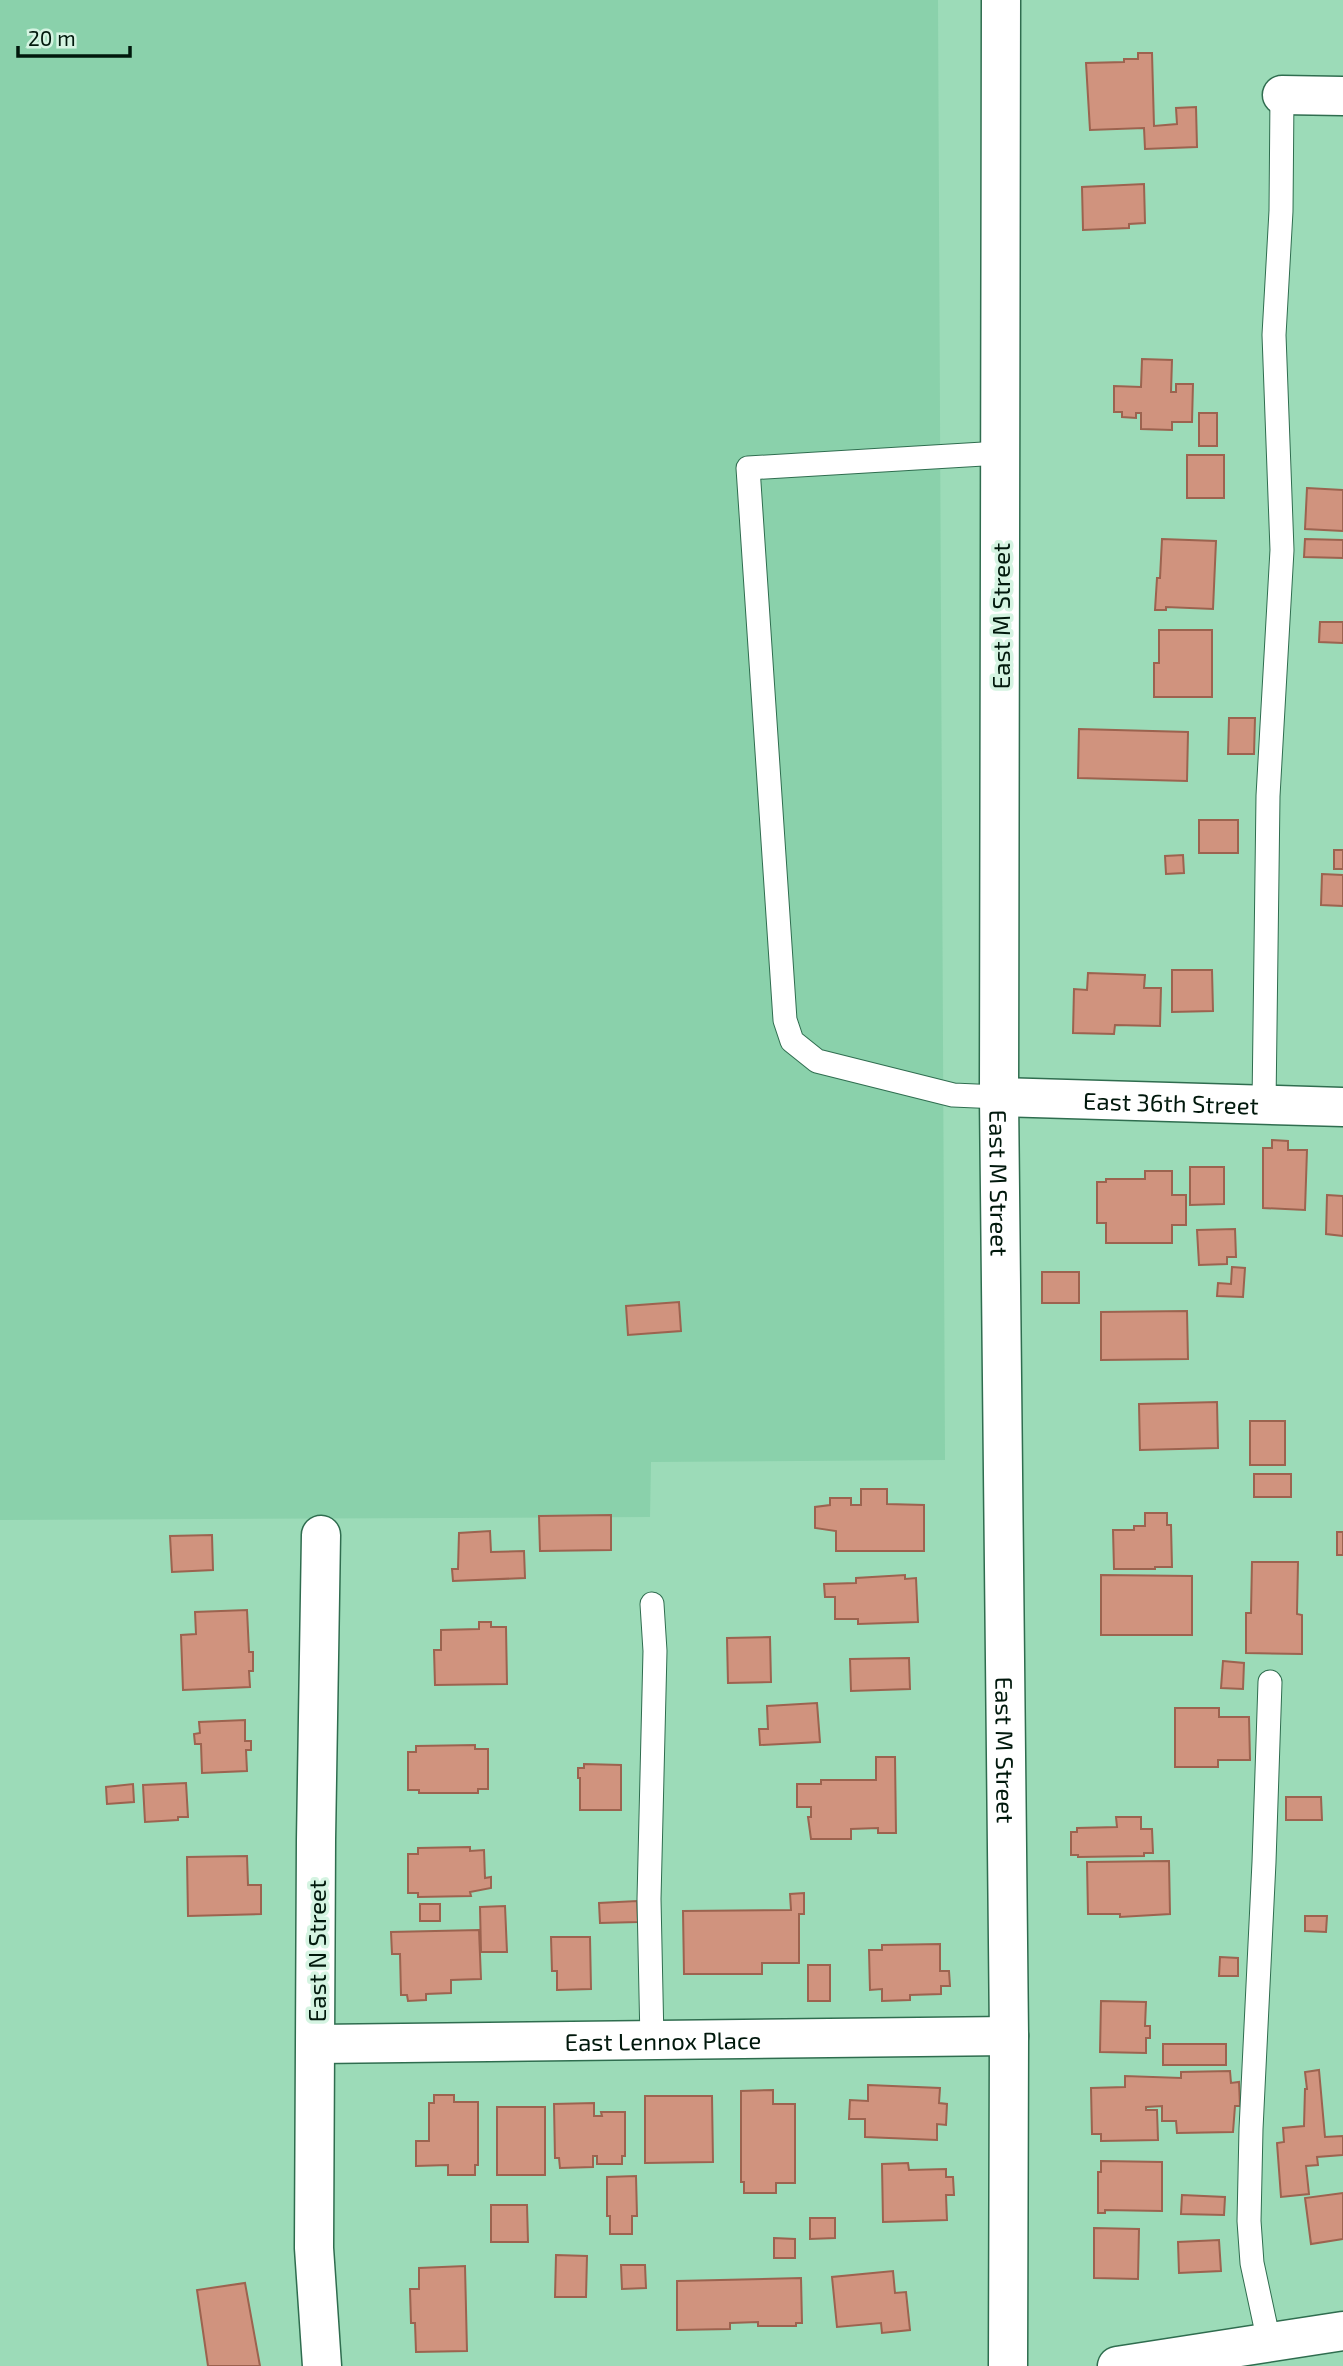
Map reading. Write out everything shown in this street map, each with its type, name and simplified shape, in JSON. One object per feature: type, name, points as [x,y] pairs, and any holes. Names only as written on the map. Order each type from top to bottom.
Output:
[{"type":"street","name":"East M Street","points":[[1001,0],[999,1097],[1010,2036],[1008,2366]]},
{"type":"street","points":[[1282,95],[1343,96]]},
{"type":"street","name":"East 36th Street","points":[[999,1097],[1343,1107]]},
{"type":"street","name":"East N Street","points":[[321,1535],[314,2248],[322,2366]]},
{"type":"street","name":"East Lennox Place","points":[[317,2044],[1010,2036]]},
{"type":"street","points":[[1117,2366],[1343,2331]]},
{"type":"lane","points":[[1264,1104],[1268,796],[1282,550],[1274,335],[1281,211],[1282,95]]},
{"type":"lane","points":[[999,1097],[953,1095],[817,1061],[792,1041],[785,1020],[748,468],[1000,453]]},
{"type":"lane","points":[[652,1604],[655,1651],[649,1899],[652,2041]]},
{"type":"lane","points":[[1269,2342],[1252,2263],[1249,2221],[1270,1682]]},
{"type":"shaded area","points":[[0,0],[938,0],[945,1460],[651,1462],[650,1517],[0,1520]]},
{"type":"building","points":[[1138,53],[1152,53],[1154,126],[1177,124],[1176,108],[1196,107],[1197,147],[1145,149],[1144,128],[1090,130],[1086,63],[1124,62],[1124,59],[1138,59]]},
{"type":"building","points":[[1144,184],[1145,223],[1129,224],[1129,228],[1083,230],[1082,187]]},
{"type":"building","points":[[1142,359],[1172,360],[1171,392],[1176,392],[1176,384],[1193,384],[1192,422],[1172,422],[1172,430],[1141,429],[1141,413],[1136,413],[1136,418],[1122,417],[1122,412],[1114,412],[1114,386],[1141,387]]},
{"type":"building","points":[[1199,413],[1217,413],[1217,446],[1199,446]]},
{"type":"building","points":[[1187,455],[1224,455],[1224,498],[1187,498]]},
{"type":"building","points":[[1307,488],[1343,490],[1343,531],[1305,529]]},
{"type":"building","points":[[1162,539],[1216,541],[1213,609],[1166,607],[1166,610],[1155,610]]},
{"type":"building","points":[[1305,539],[1343,540],[1343,558],[1304,557]]},
{"type":"building","points":[[1320,622],[1343,622],[1343,643],[1319,642]]},
{"type":"building","points":[[1159,630],[1212,630],[1212,697],[1154,697],[1154,663],[1159,663]]},
{"type":"building","points":[[1229,718],[1255,718],[1254,754],[1228,754]]},
{"type":"building","points":[[1079,729],[1188,732],[1187,781],[1078,778]]},
{"type":"building","points":[[1199,820],[1238,820],[1238,853],[1199,853]]},
{"type":"building","points":[[1334,850],[1343,850],[1343,869],[1334,869]]},
{"type":"building","points":[[1183,855],[1184,873],[1166,874],[1165,856]]},
{"type":"building","points":[[1322,874],[1343,875],[1343,906],[1321,905]]},
{"type":"building","points":[[1172,970],[1212,970],[1213,1011],[1172,1012]]},
{"type":"building","points":[[1088,973],[1145,975],[1144,988],[1161,988],[1160,1026],[1115,1025],[1114,1034],[1073,1033],[1074,989],[1087,990]]},
{"type":"building","points":[[1272,1140],[1288,1141],[1288,1150],[1307,1150],[1305,1210],[1263,1208],[1263,1148],[1272,1148]]},
{"type":"building","points":[[1190,1167],[1224,1167],[1224,1204],[1190,1205]]},
{"type":"building","points":[[1145,1171],[1172,1171],[1172,1195],[1186,1195],[1186,1225],[1172,1225],[1172,1243],[1106,1243],[1106,1223],[1097,1223],[1097,1182],[1106,1182],[1106,1179],[1145,1179]]},
{"type":"building","points":[[1327,1195],[1343,1196],[1343,1236],[1326,1234]]},
{"type":"building","points":[[1235,1229],[1236,1257],[1227,1257],[1227,1264],[1199,1265],[1197,1230]]},
{"type":"building","points":[[1232,1267],[1245,1268],[1243,1297],[1217,1296],[1218,1283],[1231,1284]]},
{"type":"building","points":[[1042,1272],[1079,1272],[1079,1303],[1042,1303]]},
{"type":"building","points":[[679,1302],[681,1331],[628,1335],[626,1306]]},
{"type":"building","points":[[1187,1311],[1188,1359],[1101,1360],[1101,1312]]},
{"type":"building","points":[[1217,1402],[1218,1448],[1140,1450],[1139,1404]]},
{"type":"building","points":[[1250,1421],[1285,1421],[1285,1465],[1250,1465]]},
{"type":"building","points":[[1254,1474],[1291,1474],[1291,1497],[1254,1497]]},
{"type":"building","points":[[861,1489],[887,1489],[887,1504],[924,1505],[924,1551],[836,1551],[836,1531],[815,1528],[815,1507],[830,1505],[830,1498],[851,1498],[851,1505],[861,1505]]},
{"type":"building","points":[[1145,1513],[1167,1513],[1167,1525],[1171,1525],[1172,1567],[1114,1569],[1113,1530],[1134,1530],[1134,1526],[1145,1526]]},
{"type":"building","points":[[611,1515],[611,1550],[540,1551],[539,1516]]},
{"type":"building","points":[[490,1531],[491,1552],[524,1551],[525,1578],[453,1581],[452,1569],[458,1569],[459,1533]]},
{"type":"building","points":[[1337,1532],[1343,1532],[1343,1555],[1337,1555]]},
{"type":"building","points":[[212,1535],[213,1570],[172,1572],[170,1536]]},
{"type":"building","points":[[1252,1562],[1298,1562],[1297,1614],[1302,1615],[1302,1654],[1246,1653],[1246,1613],[1251,1613]]},
{"type":"building","points":[[905,1575],[905,1579],[916,1578],[918,1622],[858,1624],[858,1619],[835,1619],[835,1597],[825,1597],[824,1584],[856,1583],[856,1578]]},
{"type":"building","points":[[1101,1575],[1192,1576],[1192,1635],[1101,1635]]},
{"type":"building","points":[[247,1610],[249,1652],[253,1652],[253,1671],[249,1671],[250,1687],[183,1690],[181,1635],[196,1634],[195,1612]]},
{"type":"building","points":[[479,1622],[491,1622],[491,1627],[506,1627],[507,1684],[435,1685],[434,1650],[441,1650],[441,1630],[479,1629]]},
{"type":"building","points":[[770,1637],[771,1682],[728,1683],[727,1638]]},
{"type":"building","points":[[909,1658],[910,1689],[851,1691],[850,1659]]},
{"type":"building","points":[[1223,1661],[1244,1663],[1243,1689],[1221,1688]]},
{"type":"building","points":[[817,1703],[820,1742],[760,1745],[759,1729],[768,1729],[767,1706]]},
{"type":"building","points":[[1175,1708],[1219,1708],[1219,1717],[1249,1717],[1250,1760],[1218,1760],[1218,1767],[1175,1767]]},
{"type":"building","points":[[245,1720],[245,1741],[251,1741],[251,1750],[246,1750],[247,1771],[202,1773],[201,1744],[195,1744],[194,1734],[200,1733],[199,1722]]},
{"type":"building","points":[[475,1745],[475,1749],[488,1749],[488,1789],[478,1789],[478,1793],[419,1793],[419,1790],[408,1790],[408,1752],[416,1752],[416,1746]]},
{"type":"building","points":[[876,1757],[895,1757],[896,1833],[878,1833],[878,1828],[851,1829],[851,1839],[811,1839],[808,1817],[811,1817],[811,1807],[797,1807],[797,1784],[821,1784],[821,1780],[876,1780]]},
{"type":"building","points":[[584,1764],[621,1765],[621,1810],[580,1810],[578,1768],[584,1768]]},
{"type":"building","points":[[186,1783],[188,1817],[145,1822],[143,1785]]},
{"type":"building","points":[[133,1784],[134,1802],[107,1804],[106,1787]]},
{"type":"building","points":[[1286,1797],[1321,1797],[1322,1820],[1286,1820]]},
{"type":"building","points":[[1116,1817],[1141,1817],[1141,1829],[1152,1829],[1153,1853],[1144,1853],[1144,1856],[1071,1855],[1071,1832],[1077,1832],[1077,1828],[1117,1827]]},
{"type":"building","points":[[470,1847],[470,1851],[484,1850],[485,1878],[491,1877],[491,1888],[470,1892],[471,1896],[418,1897],[418,1893],[408,1893],[408,1854],[418,1854],[418,1848]]},
{"type":"building","points":[[247,1856],[248,1885],[261,1885],[261,1914],[188,1916],[187,1857]]},
{"type":"building","points":[[1169,1861],[1170,1914],[1120,1917],[1120,1914],[1088,1914],[1087,1862]]},
{"type":"building","points":[[804,1893],[804,1914],[799,1914],[799,1963],[762,1963],[762,1974],[684,1974],[683,1911],[791,1910],[790,1894]]},
{"type":"building","points":[[637,1901],[638,1922],[600,1923],[599,1903]]},
{"type":"building","points":[[420,1904],[440,1904],[440,1921],[420,1921]]},
{"type":"building","points":[[505,1906],[507,1952],[481,1952],[480,1907]]},
{"type":"building","points":[[1305,1916],[1327,1916],[1326,1932],[1305,1931]]},
{"type":"building","points":[[479,1930],[481,1979],[451,1980],[451,1993],[426,1994],[426,2000],[408,2001],[407,1995],[401,1995],[400,1954],[392,1954],[391,1932]]},
{"type":"building","points":[[551,1937],[590,1937],[591,1989],[557,1990],[557,1971],[552,1971]]},
{"type":"building","points":[[940,1944],[940,1971],[949,1971],[950,1986],[941,1986],[941,1994],[910,1995],[910,2000],[882,2001],[882,1989],[870,1990],[869,1950],[882,1950],[882,1945]]},
{"type":"building","points":[[1220,1957],[1238,1958],[1238,1976],[1219,1976]]},
{"type":"building","points":[[808,1965],[830,1965],[830,2001],[808,2001]]},
{"type":"building","points":[[1101,2001],[1146,2002],[1145,2026],[1150,2026],[1150,2038],[1146,2038],[1146,2053],[1100,2052]]},
{"type":"building","points":[[1163,2044],[1226,2044],[1226,2065],[1163,2065]]},
{"type":"building","points":[[1319,2070],[1325,2137],[1343,2136],[1343,2155],[1317,2157],[1318,2165],[1306,2166],[1309,2194],[1281,2197],[1277,2143],[1284,2142],[1283,2128],[1304,2126],[1307,2089],[1305,2072]]},
{"type":"building","points":[[1230,2071],[1231,2083],[1239,2082],[1240,2106],[1235,2106],[1233,2132],[1177,2133],[1176,2121],[1162,2121],[1162,2106],[1146,2107],[1146,2110],[1157,2110],[1158,2140],[1101,2141],[1101,2134],[1092,2134],[1091,2088],[1125,2087],[1125,2076],[1181,2078],[1181,2072]]},
{"type":"building","points":[[868,2085],[940,2088],[939,2103],[947,2104],[946,2125],[937,2124],[937,2140],[865,2137],[865,2119],[849,2119],[850,2100],[868,2101]]},
{"type":"building","points":[[773,2090],[773,2104],[795,2104],[795,2183],[776,2183],[776,2193],[744,2193],[744,2182],[741,2182],[741,2091]]},
{"type":"building","points":[[434,2095],[454,2095],[454,2102],[478,2102],[478,2165],[475,2165],[475,2175],[448,2175],[448,2165],[416,2166],[416,2141],[429,2141],[429,2103],[434,2103]]},
{"type":"building","points":[[645,2096],[712,2096],[713,2162],[645,2163]]},
{"type":"building","points":[[594,2103],[594,2116],[602,2116],[601,2112],[625,2112],[625,2156],[622,2156],[622,2164],[597,2164],[597,2156],[593,2156],[593,2167],[560,2168],[559,2158],[555,2158],[554,2104]]},
{"type":"building","points":[[497,2107],[545,2107],[545,2175],[497,2175]]},
{"type":"building","points":[[1101,2161],[1162,2162],[1162,2211],[1105,2210],[1105,2213],[1098,2213],[1098,2172],[1101,2172]]},
{"type":"building","points":[[908,2163],[909,2170],[946,2169],[946,2177],[953,2177],[954,2195],[946,2195],[947,2220],[883,2222],[882,2164]]},
{"type":"building","points":[[636,2176],[637,2216],[632,2216],[632,2234],[610,2234],[607,2177]]},
{"type":"building","points":[[1343,2193],[1343,2239],[1311,2244],[1305,2198]]},
{"type":"building","points":[[1182,2195],[1225,2197],[1224,2215],[1181,2214]]},
{"type":"building","points":[[491,2205],[527,2205],[528,2242],[491,2242]]},
{"type":"building","points":[[810,2218],[835,2218],[835,2238],[810,2239]]},
{"type":"building","points":[[1094,2228],[1139,2229],[1138,2279],[1094,2278]]},
{"type":"building","points":[[774,2238],[795,2239],[795,2258],[774,2258]]},
{"type":"building","points":[[1219,2240],[1221,2271],[1179,2273],[1178,2242]]},
{"type":"building","points":[[556,2255],[587,2256],[586,2297],[555,2297]]},
{"type":"building","points":[[621,2265],[645,2265],[646,2288],[622,2289]]},
{"type":"building","points":[[465,2266],[467,2351],[416,2352],[415,2323],[411,2323],[410,2289],[419,2289],[419,2268]]},
{"type":"building","points":[[893,2271],[895,2293],[906,2292],[910,2330],[882,2333],[881,2323],[837,2327],[832,2277]]},
{"type":"building","points":[[801,2278],[802,2323],[796,2323],[796,2326],[758,2326],[758,2322],[730,2323],[730,2329],[677,2330],[677,2281]]},
{"type":"building","points":[[245,2283],[260,2366],[208,2366],[197,2290]]}]
